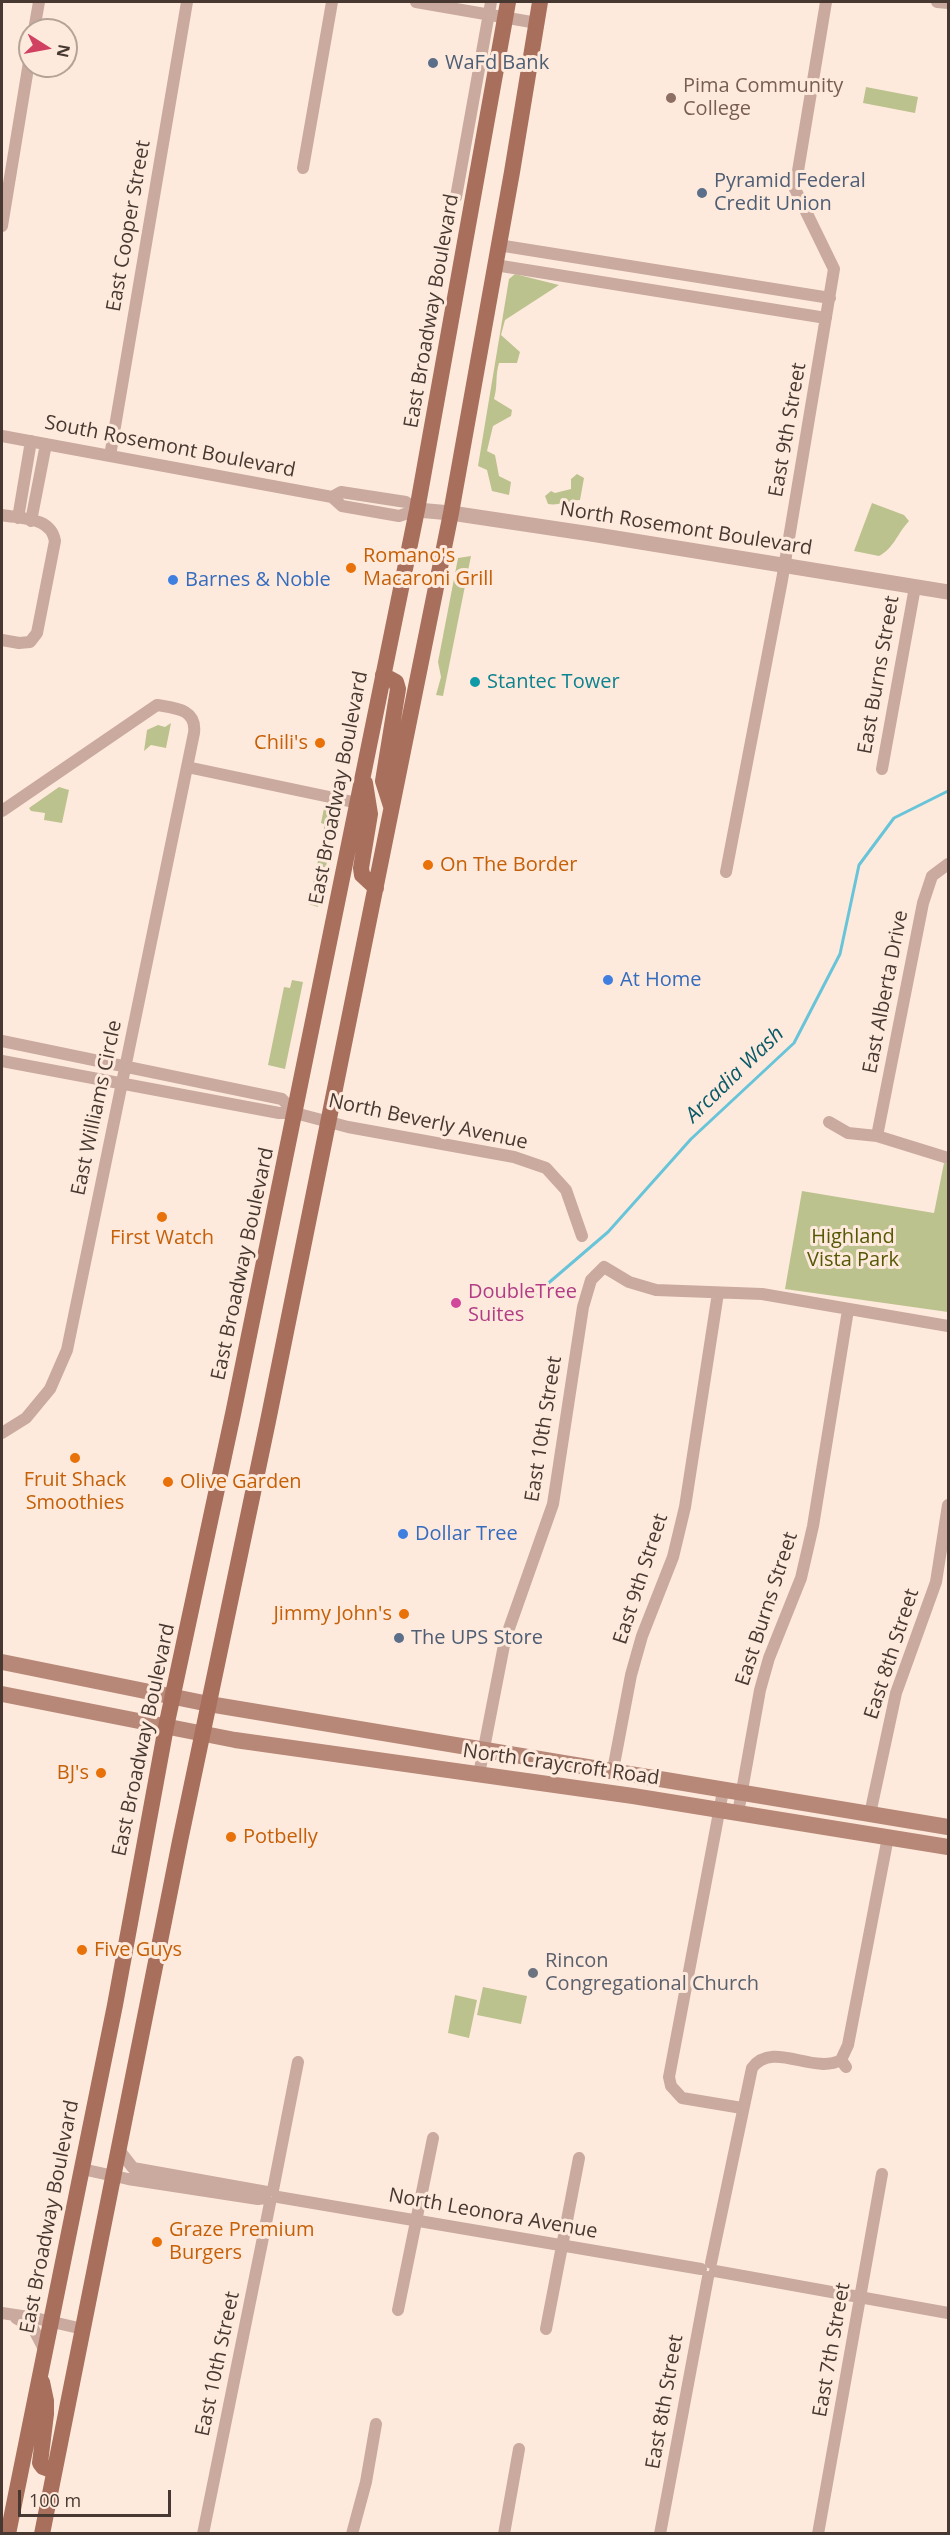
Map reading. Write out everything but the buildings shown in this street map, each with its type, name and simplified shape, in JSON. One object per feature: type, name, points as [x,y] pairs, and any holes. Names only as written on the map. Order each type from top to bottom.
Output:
[{"type":"main road","points":[[42,2534],[202,1734],[451,513],[540,2]]},
{"type":"main road","name":"East Broadway Boulevard","points":[[8,2534],[82,2169],[166,1727],[295,1113],[417,510],[500,11]]},
{"type":"main road","points":[[383,675],[396,682],[398,689],[383,781],[392,807]]},
{"type":"main road","points":[[363,773],[370,814],[361,868],[362,874],[376,888]]},
{"type":"main road","name":"North Craycroft Road","points":[[2,1662],[209,1704],[948,1827]]},
{"type":"main road","name":"North Craycroft Road","points":[[2,1694],[202,1734],[318,1753],[718,1809],[948,1846]]},
{"type":"main road","points":[[40,2375],[46,2401],[46,2414],[40,2463],[43,2467],[54,2471]]},
{"type":"street","points":[[36,18],[39,2]]},
{"type":"street","name":"East Cooper Street","points":[[110,456],[187,2]]},
{"type":"street","points":[[303,168],[332,2]]},
{"type":"street","points":[[416,2],[500,11],[537,23]]},
{"type":"street","name":"East Broadway Boulevard","points":[[456,197],[500,11],[491,2]]},
{"type":"street","name":"East 9th Street","points":[[726,872],[784,567],[834,269],[795,189],[826,2]]},
{"type":"street","points":[[938,2],[948,3]]},
{"type":"street","points":[[2,226],[26,78]]},
{"type":"street","points":[[498,245],[830,298]]},
{"type":"street","points":[[495,265],[826,318]]},
{"type":"street","name":"South Rosemont Boulevard","points":[[2,436],[332,497],[342,506],[399,516],[417,510]]},
{"type":"street","points":[[18,518],[31,441]]},
{"type":"street","points":[[31,521],[46,444]]},
{"type":"street","name":"North Rosemont Boulevard","points":[[417,510],[451,513],[948,592]]},
{"type":"street","points":[[2,515],[45,524],[53,531],[55,541],[37,633],[30,642],[2,640]]},
{"type":"street","name":"East Burns Street","points":[[882,769],[915,587]]},
{"type":"street","name":"East Williams Circle","points":[[2,811],[157,705],[184,710],[191,714],[195,727],[67,1350],[50,1389],[26,1418],[2,1433]]},
{"type":"street","points":[[187,767],[357,803]]},
{"type":"street","name":"East Alberta Drive","points":[[878,1137],[923,903],[932,876],[948,864]]},
{"type":"street","points":[[2,1041],[282,1098],[295,1113]]},
{"type":"street","points":[[2,1061],[279,1113],[295,1113]]},
{"type":"street","name":"North Beverly Avenue","points":[[295,1113],[328,1122],[514,1157],[546,1167],[566,1190],[582,1236]]},
{"type":"street","points":[[829,1122],[848,1133],[878,1137],[948,1158]]},
{"type":"street","name":"East 10th Street","points":[[479,1774],[505,1640],[553,1504],[583,1307],[591,1280],[604,1267],[629,1282],[656,1290],[718,1293]]},
{"type":"street","points":[[718,1293],[741,1291],[762,1294],[948,1326]]},
{"type":"street","name":"East 9th Street","points":[[613,1770],[639,1646],[673,1557],[685,1508],[718,1293]]},
{"type":"street","name":"East Burns Street","points":[[738,1813],[760,1690],[769,1658],[801,1578],[813,1526],[848,1310]]},
{"type":"street","name":"East 8th Street","points":[[870,1814],[896,1693],[936,1582],[948,1505]]},
{"type":"street","points":[[723,1791],[669,2077],[671,2086],[682,2098],[742,2108]]},
{"type":"street","name":"East 8th Street","points":[[660,2534],[709,2270],[752,2068],[763,2059],[777,2057],[823,2065],[843,2063],[888,1837]]},
{"type":"street","name":"East 10th Street","points":[[203,2534],[298,2062]]},
{"type":"street","points":[[398,2310],[433,2138]]},
{"type":"street","name":"North Leonora Avenue","points":[[118,2150],[133,2168],[161,2179]]},
{"type":"street","points":[[546,2329],[579,2158]]},
{"type":"street","name":"North Leonora Avenue","points":[[82,2169],[113,2176],[161,2179],[271,2196],[948,2313]]},
{"type":"street","name":"East 7th Street","points":[[818,2534],[862,2297],[882,2174]]},
{"type":"street","points":[[4,2314],[83,2330]]},
{"type":"street","points":[[4,2314],[33,2328],[45,2351]]},
{"type":"street","points":[[352,2534],[366,2482],[376,2424]]},
{"type":"street","points":[[504,2534],[519,2449]]},
{"type":"green space","points":[[866,87],[918,97],[915,113],[863,103]]},
{"type":"green space","points":[[515,274],[559,285],[505,320],[501,335],[520,352],[517,363],[499,363],[494,399],[512,410],[511,416],[493,426],[487,451],[495,455],[499,476],[511,482],[509,495],[492,491],[487,470],[478,466],[509,279]]},
{"type":"green space","points":[[577,474],[584,478],[580,500],[548,504],[545,496],[551,491],[555,493],[571,489],[571,479]]},
{"type":"green space","points":[[872,503],[904,515],[909,521],[892,545],[879,556],[854,551]]},
{"type":"green space","points":[[471,556],[443,696],[436,695],[441,677],[438,662],[458,558]]},
{"type":"green space","points":[[171,723],[166,748],[151,745],[144,751],[147,730],[158,725],[165,727]]},
{"type":"green space","points":[[59,787],[69,790],[62,823],[44,820],[45,813],[31,811],[29,808]]},
{"type":"green space","points":[[324,808],[337,811],[318,907],[309,904],[323,836],[328,837],[329,832],[324,830],[324,824],[321,823]]},
{"type":"green space","points":[[292,980],[303,982],[285,1069],[268,1065],[284,987],[290,988]]},
{"type":"green space","name":"Highland Vista Park","points":[[944,1163],[948,1164],[948,1312],[785,1289],[802,1191],[934,1213]]},
{"type":"green space","points":[[483,1987],[527,1996],[521,2024],[477,2015]]},
{"type":"green space","points":[[455,1995],[477,2000],[469,2038],[448,2033]]},
{"type":"waterway","name":"Arcadia Wash","points":[[531,1298],[608,1232],[691,1139],[794,1043],[840,954],[859,865],[894,818],[948,791]]},
{"type":"place","name":"WaFd Bank","points":[[433,63]]},
{"type":"place","name":"Pima Community College","points":[[671,98]]},
{"type":"place","name":"Pyramid Federal Credit Union","points":[[702,193]]},
{"type":"place","name":"Romano's Macaroni Grill","points":[[351,568]]},
{"type":"place","name":"Barnes & Noble","points":[[173,580]]},
{"type":"place","name":"Stantec Tower","points":[[475,682]]},
{"type":"place","name":"Chili's","points":[[320,743]]},
{"type":"place","name":"On The Border","points":[[428,865]]},
{"type":"place","name":"At Home","points":[[608,980]]},
{"type":"place","name":"First Watch","points":[[162,1217]]},
{"type":"place","name":"DoubleTree Suites","points":[[456,1303]]},
{"type":"place","name":"Fruit Shack Smoothies","points":[[75,1458]]},
{"type":"place","name":"Olive Garden","points":[[168,1482]]},
{"type":"place","name":"Dollar Tree","points":[[403,1534]]},
{"type":"place","name":"Jimmy John's","points":[[404,1614]]},
{"type":"place","name":"The UPS Store","points":[[399,1638]]},
{"type":"place","name":"BJ's","points":[[101,1773]]},
{"type":"place","name":"Potbelly","points":[[231,1837]]},
{"type":"place","name":"Five Guys","points":[[82,1950]]},
{"type":"place","name":"Rincon Congregational Church","points":[[533,1973]]},
{"type":"place","name":"Graze Premium Burgers","points":[[157,2242]]}]
